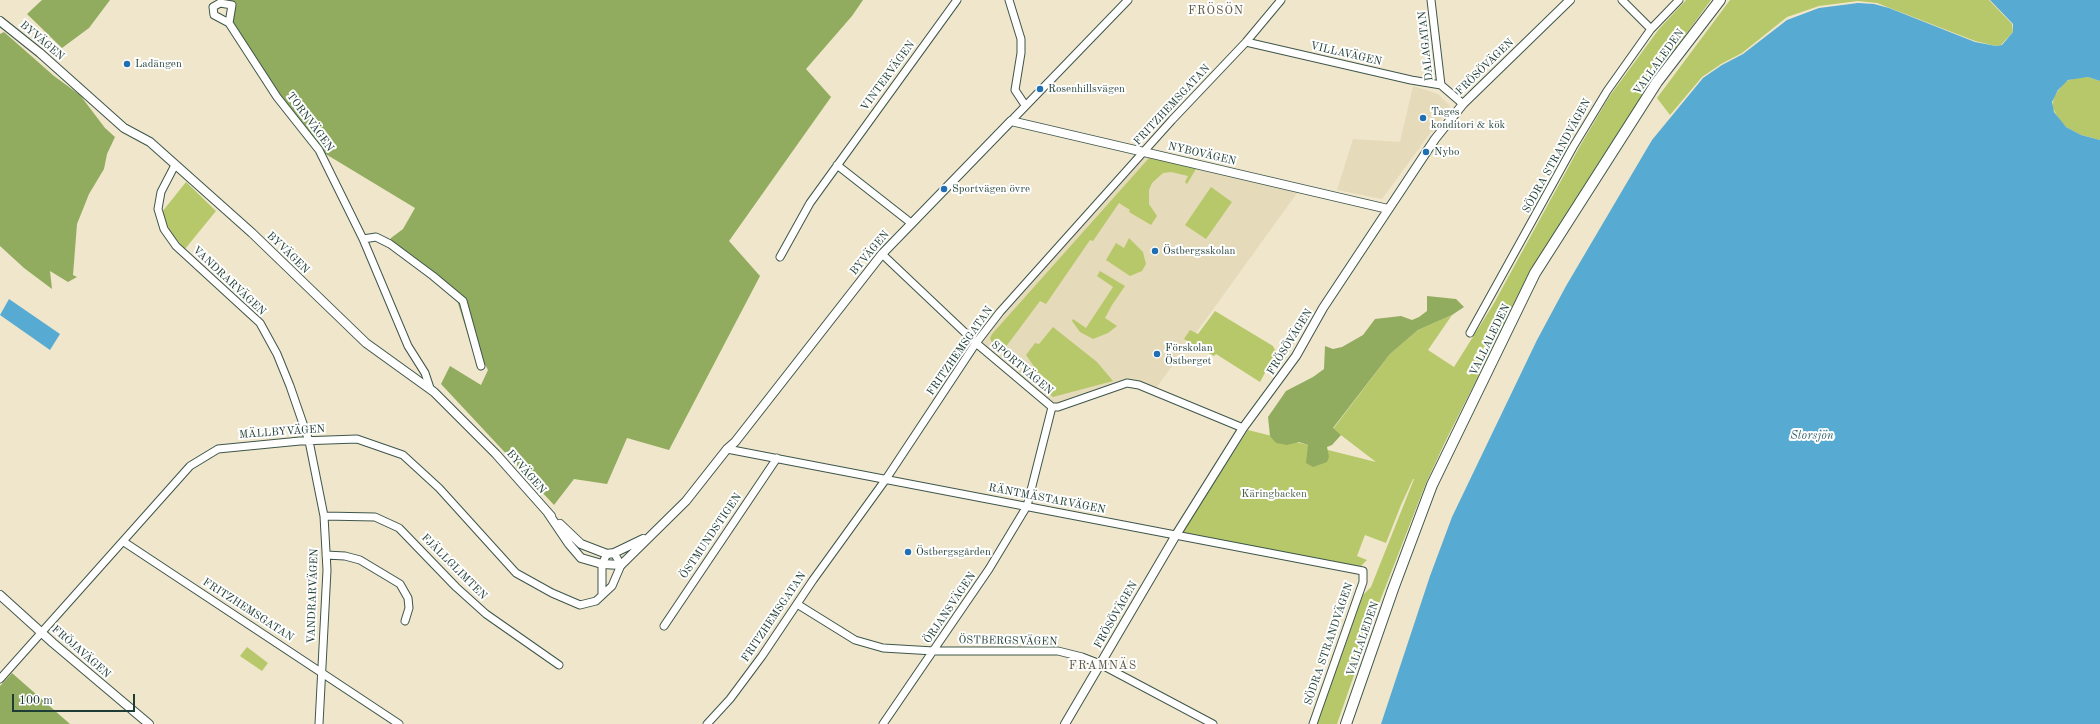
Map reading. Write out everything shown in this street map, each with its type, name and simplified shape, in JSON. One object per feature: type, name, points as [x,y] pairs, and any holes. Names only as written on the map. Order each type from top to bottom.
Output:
[{"type":"main road","name":"VALLALEDEN","points":[[1346,724],[1393,589],[1432,485],[1535,273],[1657,82],[1720,0]]},
{"type":"street","name":"VINTERVÄGEN","points":[[780,257],[810,202],[957,0]]},
{"type":"street","points":[[1009,0],[1021,39],[1022,53],[1015,90],[1025,105]]},
{"type":"street","name":"BYVÄGEN","points":[[548,513],[569,544],[581,558],[602,564],[621,566],[686,501],[727,449],[735,442],[882,254],[1128,0]]},
{"type":"street","name":"FRITZHEMSGATAN","points":[[707,724],[730,699],[797,604],[812,580],[886,479],[976,343],[1000,312],[1144,152],[1246,42],[1281,0]]},
{"type":"street","name":"DALAGATAN","points":[[1431,0],[1441,85],[1463,104]]},
{"type":"street","name":"FRÖSÖVÄGEN","points":[[1065,724],[1176,535],[1244,428],[1296,356],[1323,308],[1435,139],[1463,104],[1570,0]]},
{"type":"street","points":[[1622,0],[1651,29]]},
{"type":"street","name":"SÖDRA STRANDVÄGEN","points":[[1470,333],[1584,128],[1607,91],[1651,29],[1679,0]]},
{"type":"street","name":"BYVÄGEN","points":[[0,20],[40,53],[124,128],[150,142],[252,233],[366,343],[430,388],[496,454],[548,513],[581,544],[610,553],[649,537]]},
{"type":"street","name":"TORNVÄGEN","points":[[229,23],[277,97],[297,120],[319,150],[363,239],[408,346],[425,373],[430,388]]},
{"type":"street","name":"VILLAVÄGEN","points":[[1246,42],[1411,80],[1441,85]]},
{"type":"street","name":"NYBOVÄGEN","points":[[1011,121],[1388,209]]},
{"type":"street","name":"VANDRARVÄGEN","points":[[175,165],[161,192],[158,209],[164,229],[176,246],[260,323],[277,354],[309,441],[324,516],[326,555],[319,724]]},
{"type":"street","points":[[837,165],[911,223]]},
{"type":"street","points":[[363,239],[376,237],[390,244],[434,276],[463,301],[481,366]]},
{"type":"street","name":"SPORTVÄGEN","points":[[882,254],[976,343],[1052,407],[1058,407],[1127,383],[1139,385],[1244,428]]},
{"type":"street","name":"ÖRJANSVÄGEN","points":[[882,724],[934,651],[989,569],[1027,506],[1052,407]]},
{"type":"street","name":"MÄLLBYVÄGEN","points":[[0,679],[124,542],[190,466],[218,449],[309,441],[358,439],[403,456],[439,488],[516,573],[552,593],[580,605],[596,601],[612,586],[621,566]]},
{"type":"street","name":"RÄNTMÄSTARVÄGEN","points":[[727,449],[1363,571]]},
{"type":"street","name":"ÖSTMUNDSTIGEN","points":[[664,626],[777,458]]},
{"type":"street","name":"FJÄLLGLIMTEN","points":[[324,516],[375,517],[399,528],[456,587],[486,614],[559,665]]},
{"type":"street","name":"FRITZHEMSGATAN","points":[[124,542],[399,724]]},
{"type":"street","points":[[602,595],[602,564],[610,553],[621,566]]},
{"type":"street","points":[[326,555],[345,556],[360,560],[400,584],[408,598],[409,608],[405,621]]},
{"type":"street","name":"SÖDRA STRANDVÄGEN","points":[[1313,724],[1363,582],[1363,571]]},
{"type":"street","name":"FRÖJAVÄGEN","points":[[0,594],[42,633],[149,724]]},
{"type":"street","name":"ÖSTBERGSVÄGEN","points":[[797,604],[855,640],[883,648],[934,651],[1058,651],[1100,664],[1213,724]]},
{"type":"shaded area","points":[[1413,86],[1438,94],[1450,106],[1382,199],[1337,190],[1353,139],[1400,142]]},
{"type":"shaded area","name":"Östbergsskolan","points":[[1144,152],[1300,189],[1154,391],[1127,383],[1052,407],[976,343]]},
{"type":"green space","points":[[42,0],[110,0],[89,28],[62,48],[27,14]]},
{"type":"green space","points":[[225,0],[863,0],[852,16],[806,69],[831,97],[729,241],[760,276],[669,450],[627,438],[607,484],[574,479],[554,505],[441,384],[450,366],[481,385],[488,370],[479,353],[472,348],[456,297],[388,246],[391,238],[403,229],[415,208],[324,153],[279,96],[233,23],[234,5]]},
{"type":"green space","name":"Käringbacken","points":[[1686,0],[1711,0],[1653,79],[1533,268],[1446,440],[1426,483],[1378,606],[1337,724],[1317,724],[1363,595],[1371,587],[1414,479],[1401,505],[1386,543],[1365,535],[1357,556],[1367,560],[1359,568],[1182,533],[1248,430],[1376,462],[1333,429],[1390,354],[1418,330],[1452,315],[1428,350],[1454,367],[1493,305],[1580,146],[1609,97],[1659,29]]},
{"type":"green space","points":[[1730,0],[1989,0],[2012,24],[2013,32],[2001,45],[1996,46],[1975,41],[1877,3],[1858,1],[1819,6],[1787,17],[1742,53],[1721,64],[1702,77],[1670,115],[1657,98]]},
{"type":"green space","points":[[4,32],[54,76],[80,95],[105,128],[115,137],[107,154],[104,169],[89,194],[77,224],[73,275],[77,277],[68,282],[50,271],[52,289],[24,268],[0,246],[0,34]]},
{"type":"green space","points":[[2088,77],[2100,81],[2100,140],[2081,135],[2066,127],[2060,121],[2052,107],[2054,97],[2064,82],[2075,78]]},
{"type":"green space","points":[[1149,158],[1157,158],[1196,169],[1187,184],[1185,182],[1188,176],[1171,172],[1163,173],[1152,183],[1149,190],[1149,204],[1157,216],[1151,225],[1129,212],[1130,210],[1119,203],[1093,241],[1090,240],[1046,304],[1040,301],[1005,348],[1018,357],[1014,362],[991,341],[990,338],[992,334]]},
{"type":"green space","points":[[186,182],[216,211],[185,249],[170,232],[162,212]]},
{"type":"green space","points":[[1211,187],[1232,202],[1206,239],[1185,225]]},
{"type":"green space","points":[[1129,238],[1143,252],[1146,264],[1142,271],[1130,276],[1106,260],[1116,243],[1124,248]]},
{"type":"green space","points":[[1100,271],[1125,286],[1105,318],[1117,326],[1108,333],[1093,339],[1080,332],[1072,321],[1073,319],[1086,328],[1113,287],[1097,276]]},
{"type":"green space","points":[[1427,296],[1456,299],[1464,307],[1452,315],[1418,330],[1390,354],[1333,428],[1341,435],[1332,445],[1327,447],[1329,457],[1327,462],[1313,467],[1306,463],[1308,445],[1299,442],[1287,445],[1276,443],[1270,436],[1268,417],[1286,391],[1313,377],[1324,369],[1325,346],[1333,349],[1342,347],[1363,335],[1375,319],[1401,316],[1412,320],[1419,317],[1427,311]]},
{"type":"green space","points":[[1215,311],[1273,346],[1276,352],[1260,382],[1216,354],[1214,356],[1184,339],[1190,330],[1198,334]]},
{"type":"green space","points":[[1053,327],[1097,362],[1113,381],[1053,397],[1040,386],[1044,381],[1026,355],[1035,343],[1039,344]]},
{"type":"green space","points":[[247,647],[268,663],[262,671],[240,656]]},
{"type":"green space","points":[[12,673],[70,724],[0,724],[0,686]]},
{"type":"water","name":"Storsjön","points":[[1990,0],[2100,0],[2100,81],[2088,77],[2068,80],[2058,90],[2052,102],[2054,112],[2066,127],[2081,135],[2100,140],[2100,724],[1381,724],[1430,576],[1452,517],[1537,340],[1566,286],[1652,140],[1703,78],[1722,65],[1743,54],[1787,20],[1819,8],[1858,3],[1874,4],[1889,8],[1975,42],[1996,46],[2002,45],[2013,32],[2013,24]]},
{"type":"water","points":[[9,299],[60,334],[50,350],[0,315]]},
{"type":"place","name":"Ladängen","points":[[127,64]]},
{"type":"place","name":"Rosenhillsvägen","points":[[1040,89]]},
{"type":"place","name":"Tages konditori & kök","points":[[1423,118]]},
{"type":"place","name":"Nybo","points":[[1426,152]]},
{"type":"place","name":"Sportvägen övre","points":[[944,189]]},
{"type":"place","name":"Östbergsskolan","points":[[1155,251]]},
{"type":"place","name":"Förskolan Östberget","points":[[1157,354]]},
{"type":"place","name":"Östbergsgården","points":[[908,552]]},
{"type":"district","name":"FRÖSÖN","points":[[1216,11]]},
{"type":"district","name":"FRAMNÄS","points":[[1103,666]]}]
